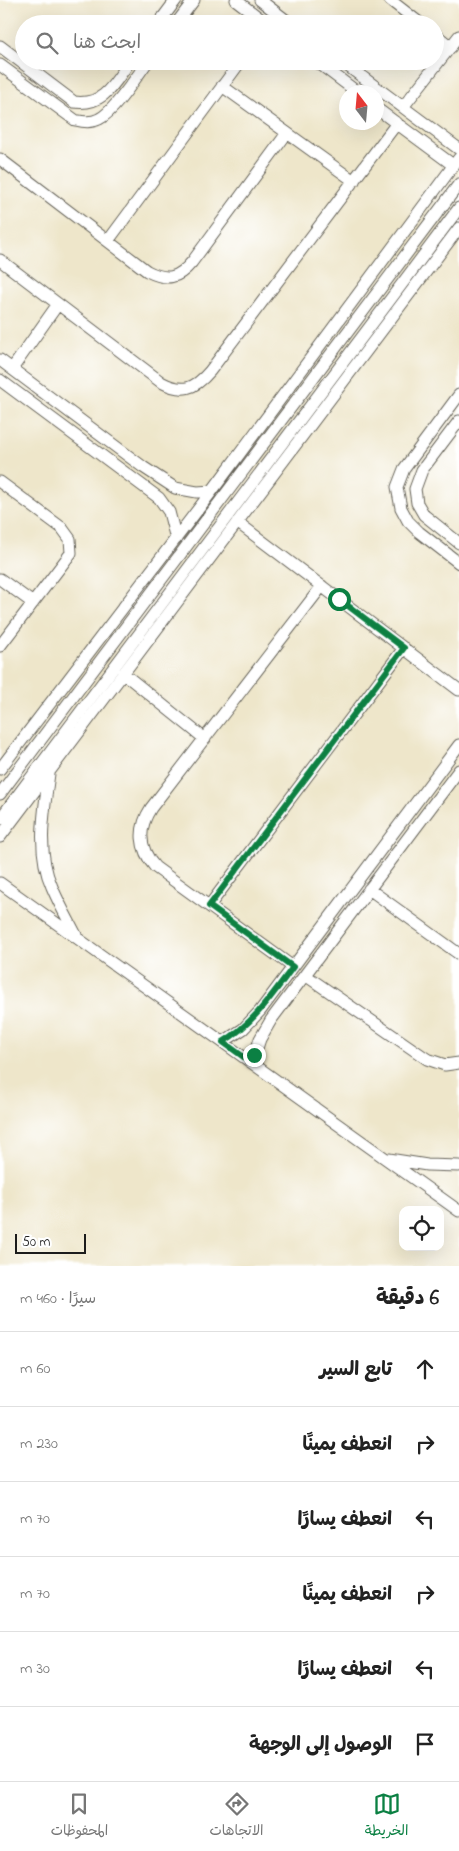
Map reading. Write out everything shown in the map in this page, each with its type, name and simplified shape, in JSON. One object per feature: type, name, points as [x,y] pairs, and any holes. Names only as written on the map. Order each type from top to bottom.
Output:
[{"type":"street","points":[[165,15],[176,0]]},
{"type":"street","points":[[183,15],[194,0]]},
{"type":"street","points":[[236,0],[255,15]]},
{"type":"street","points":[[260,0],[279,15]]},
{"type":"street","points":[[390,0],[409,15]]},
{"type":"street","points":[[444,55],[459,36]]},
{"type":"street","points":[[444,41],[451,46]]},
{"type":"street","points":[[0,46],[15,57]]},
{"type":"street","points":[[0,65],[76,120],[88,122],[100,119],[141,70]]},
{"type":"street","points":[[32,70],[74,102],[86,103],[97,100],[107,92],[123,70]]},
{"type":"street","points":[[108,241],[234,70]]},
{"type":"street","points":[[328,70],[348,85]]},
{"type":"street","points":[[353,70],[459,149]]},
{"type":"street","points":[[403,108],[432,70]]},
{"type":"street","points":[[222,86],[354,181]]},
{"type":"street","points":[[0,769],[176,539],[456,162],[384,114]]},
{"type":"street","points":[[0,260],[161,382],[174,388],[188,388],[201,382],[210,371],[397,123]]},
{"type":"street","points":[[0,159],[147,271],[159,277],[172,278],[184,272],[288,133]]},
{"type":"street","points":[[0,794],[459,184]]},
{"type":"street","points":[[0,837],[124,673],[156,621],[459,208]]},
{"type":"street","points":[[0,819],[156,621],[238,522],[459,228]]},
{"type":"street","points":[[12,369],[58,304]]},
{"type":"street","points":[[0,360],[175,488],[197,492],[212,491]]},
{"type":"street","points":[[0,380],[159,498],[165,505],[172,520],[176,539]]},
{"type":"street","points":[[459,395],[404,469],[398,487],[401,508],[408,521],[459,563]]},
{"type":"street","points":[[459,421],[422,470],[415,489],[417,503],[424,515],[459,543]]},
{"type":"street","points":[[136,481],[144,467]]},
{"type":"street","points":[[0,482],[62,528],[70,539],[71,554],[0,646]]},
{"type":"street","points":[[238,522],[459,690]]},
{"type":"street","points":[[0,579],[33,604]]},
{"type":"street","points":[[293,967],[155,867],[147,856],[142,837],[147,815],[322,586]]},
{"type":"street","points":[[209,906],[404,648]]},
{"type":"street","points":[[124,673],[205,739]]},
{"type":"street","points":[[223,1042],[243,1029],[252,1020],[459,745]]},
{"type":"street","points":[[252,1063],[265,1030],[459,770]]},
{"type":"street","points":[[49,772],[42,829],[45,864],[51,886],[77,937]]},
{"type":"street","points":[[0,882],[459,1211]]},
{"type":"street","points":[[370,889],[457,949]]},
{"type":"street","points":[[305,975],[426,1059],[445,1065],[459,1063]]},
{"type":"street","points":[[386,1159],[427,1165],[459,1166]]},
{"type":"route","points":[[254,1055],[252,1063],[223,1042],[243,1029],[260,1012],[293,967],[209,906],[404,648],[339,599]]}]
